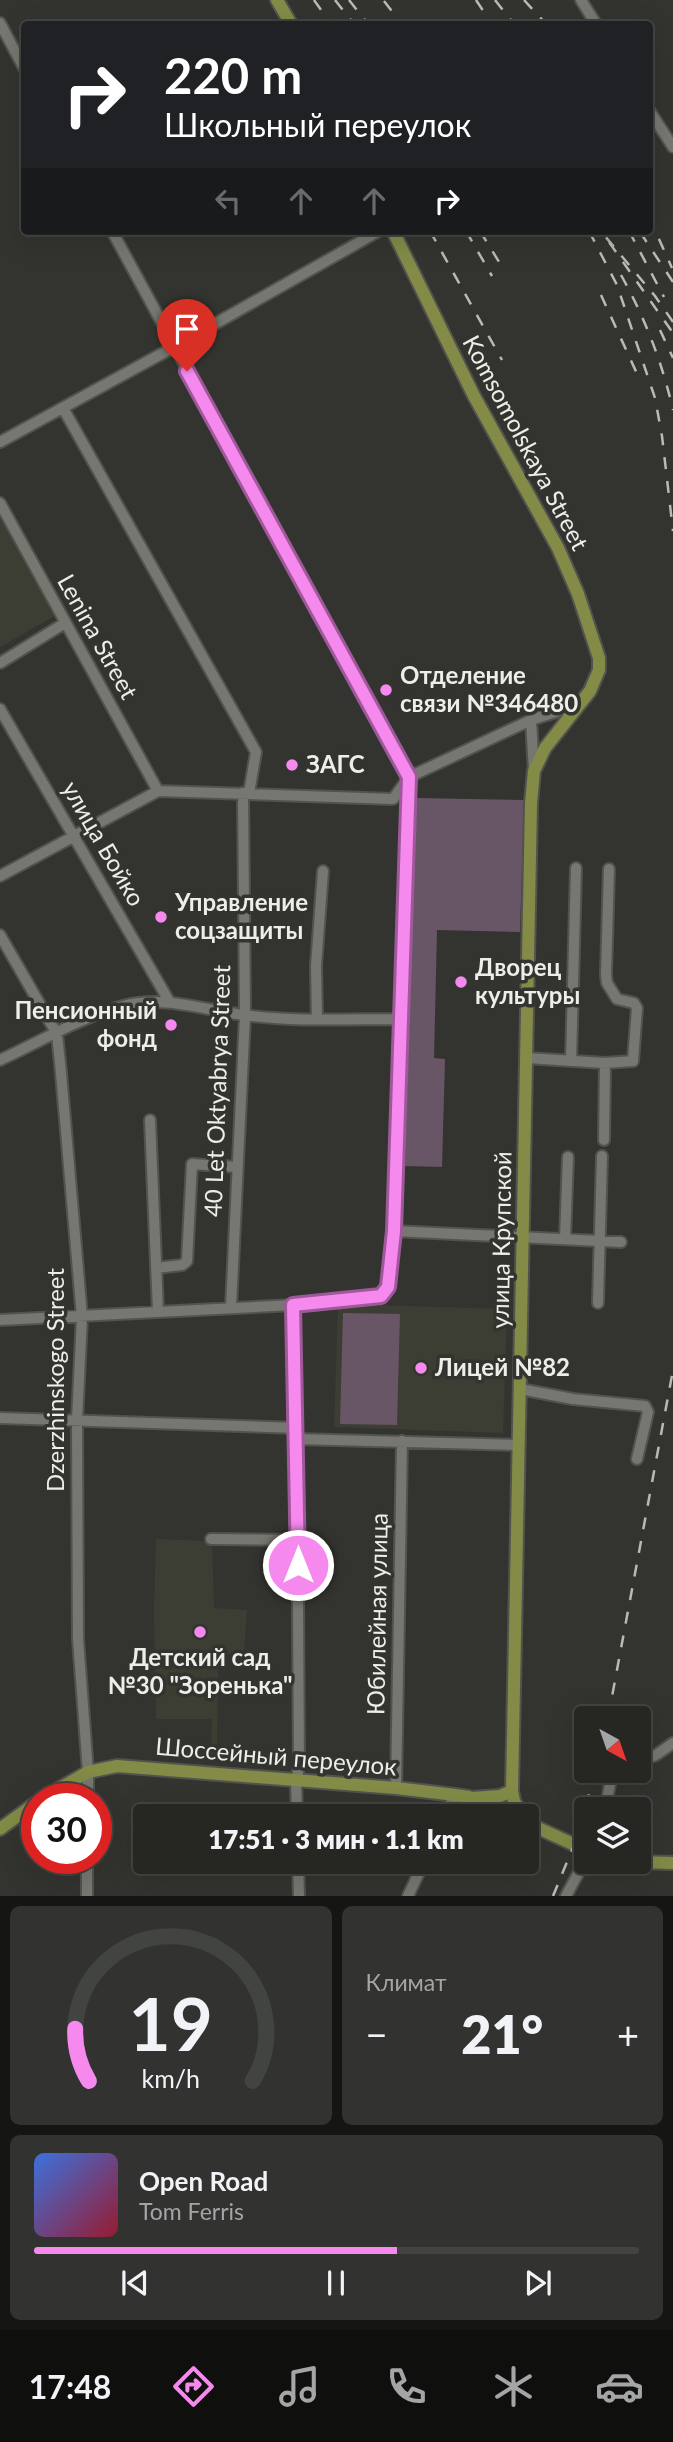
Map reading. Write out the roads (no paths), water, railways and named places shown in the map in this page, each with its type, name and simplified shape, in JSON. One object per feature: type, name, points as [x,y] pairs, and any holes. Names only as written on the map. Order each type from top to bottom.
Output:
[{"type":"main road","points":[[277,0],[289,21]]},
{"type":"main road","name":"Komsomolskaya Street","points":[[395,235],[474,397],[558,548],[578,594],[599,658],[595,681]]},
{"type":"main road","name":"улица Крупской","points":[[516,1804],[512,1791],[531,803],[534,771],[545,748],[582,704],[595,681]]},
{"type":"main road","name":"Шоссейный переулок","points":[[69,1783],[88,1772],[117,1766],[396,1788],[469,1797],[484,1804]]},
{"type":"main road","points":[[469,1797],[484,1799],[512,1791]]},
{"type":"main road","points":[[0,1829],[21,1814]]},
{"type":"main road","name":"улица Крупской","points":[[539,1828],[574,1845]]},
{"type":"main road","points":[[651,1862],[673,1863]]},
{"type":"street","points":[[581,0],[594,21]]},
{"type":"street","points":[[0,23],[21,62]]},
{"type":"street","points":[[653,116],[673,147]]},
{"type":"street","points":[[0,1320],[293,1305],[381,1296],[388,1287],[394,1231],[409,777],[114,235]]},
{"type":"street","points":[[0,442],[372,235]]},
{"type":"street","name":"40 Let Oktyabrya Street","points":[[63,408],[256,752],[246,793],[245,1015],[230,1307]]},
{"type":"street","name":"Lenina Street","points":[[0,503],[158,791]]},
{"type":"street","points":[[0,663],[65,623]]},
{"type":"street","points":[[0,876],[158,791],[393,799],[409,777],[531,720],[582,704]]},
{"type":"street","name":"улица Бойко","points":[[0,709],[169,1001]]},
{"type":"street","points":[[531,720],[534,771]]},
{"type":"street","points":[[571,1061],[576,868]]},
{"type":"street","points":[[527,1058],[605,1063],[633,1061],[637,1008],[634,1003],[617,999],[607,983],[609,869]]},
{"type":"street","points":[[317,1019],[316,966],[323,871]]},
{"type":"street","name":"Dzerzhinskogo Street","points":[[0,935],[57,1034],[82,1317],[77,1420],[78,1639],[88,1783]]},
{"type":"street","points":[[0,1060],[80,1022],[123,1006],[169,1001],[245,1015],[317,1019],[400,1019]]},
{"type":"street","points":[[604,1140],[605,1063]]},
{"type":"street","points":[[150,1121],[158,1311]]},
{"type":"street","points":[[598,1303],[602,1156]]},
{"type":"street","points":[[565,1239],[568,1157]]},
{"type":"street","points":[[156,1268],[182,1265],[187,1261],[192,1164],[237,1167]]},
{"type":"street","points":[[394,1231],[621,1242]]},
{"type":"street","points":[[293,1305],[298,1540],[299,1767],[296,1804]]},
{"type":"street","points":[[520,1390],[573,1399],[645,1406],[648,1412],[637,1459]]},
{"type":"street","points":[[0,1419],[77,1420],[402,1441],[519,1445]]},
{"type":"street","name":"Юбилейная улица","points":[[396,1788],[402,1441]]},
{"type":"street","points":[[211,1539],[298,1540]]},
{"type":"street","points":[[651,1757],[673,1743]]},
{"type":"street","points":[[451,1804],[455,1795]]},
{"type":"street","points":[[87,1874],[87,1896]]},
{"type":"street","points":[[298,1874],[299,1896]]},
{"type":"street","points":[[408,1896],[418,1874]]},
{"type":"street","points":[[566,1896],[578,1874]]},
{"type":"railway","points":[[314,0],[329,21]]},
{"type":"railway","points":[[335,0],[352,21]]},
{"type":"railway","points":[[349,0],[366,21]]},
{"type":"railway","points":[[476,0],[490,21]]},
{"type":"railway","points":[[495,0],[512,21]]},
{"type":"railway","points":[[524,0],[543,21]]},
{"type":"railway","points":[[384,1],[400,21]]},
{"type":"railway","points":[[653,226],[672,268]]},
{"type":"railway","points":[[432,235],[502,360]]},
{"type":"railway","points":[[468,235],[492,276]]},
{"type":"railway","points":[[482,235],[504,270]]},
{"type":"railway","points":[[591,235],[617,285],[655,398],[673,531]]},
{"type":"railway","points":[[673,322],[604,235],[673,333]]},
{"type":"railway","points":[[631,235],[664,297]]},
{"type":"railway","points":[[642,235],[673,282]]},
{"type":"railway","points":[[621,275],[652,341],[673,410]]},
{"type":"railway","points":[[601,295],[639,378]]},
{"type":"railway","points":[[660,330],[673,358]]},
{"type":"railway","points":[[610,1706],[673,1370]]},
{"type":"railway","points":[[553,1896],[574,1845],[592,1783]]},
{"type":"place","name":"Отделение связи №346480","points":[[386,690]]},
{"type":"place","name":"ЗАГС","points":[[292,765]]},
{"type":"place","name":"Управление соцзащиты","points":[[161,917]]},
{"type":"place","name":"Дворец культуры","points":[[461,982]]},
{"type":"place","name":"Пенсионный фонд","points":[[171,1025]]},
{"type":"place","name":"Лицей №82","points":[[421,1368]]},
{"type":"place","name":"Детский сад №30 \"Зоренька\"","points":[[200,1632]]}]
